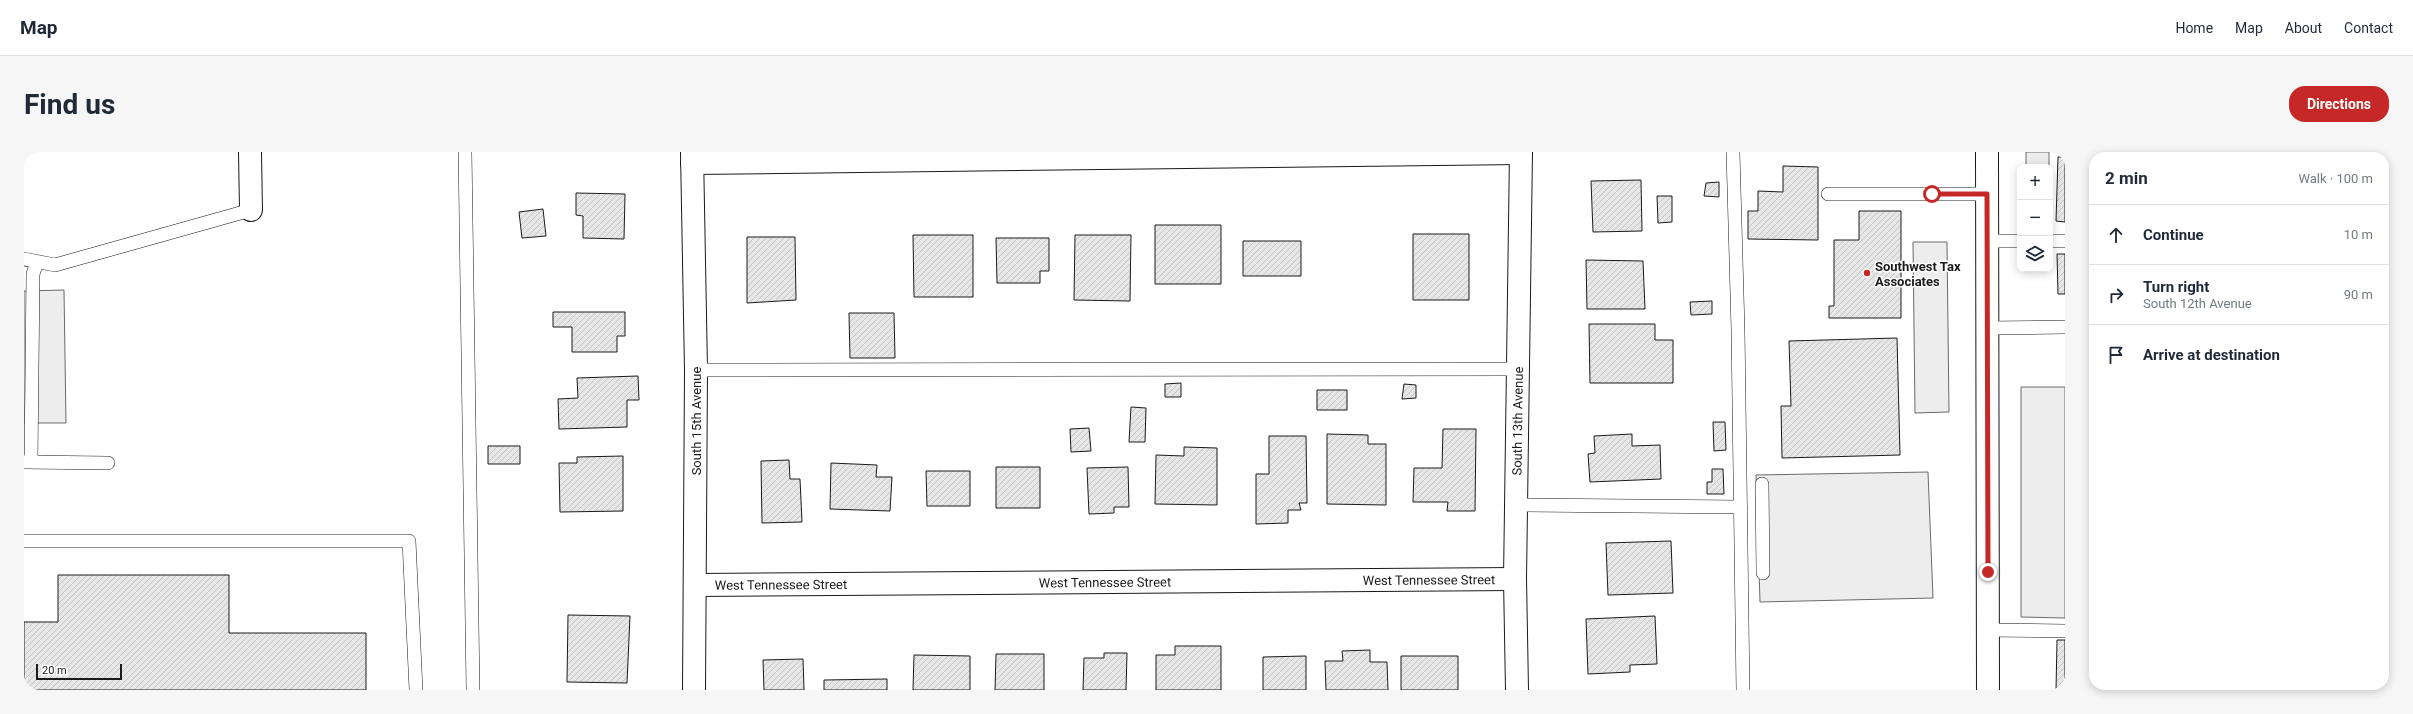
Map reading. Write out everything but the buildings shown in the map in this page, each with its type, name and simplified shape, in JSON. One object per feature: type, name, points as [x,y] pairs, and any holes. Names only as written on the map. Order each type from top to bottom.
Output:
[{"type":"street","points":[[250,152],[251,210]]},
{"type":"street","points":[[692,158],[1521,152]]},
{"type":"street","name":"South 13th Avenue","points":[[1517,690],[1515,580],[1521,152]]},
{"type":"street","points":[[1987,152],[1988,690]]},
{"type":"street","name":"South 15th Avenue","points":[[692,158],[696,370],[696,585],[694,690]]},
{"type":"street","name":"West Tennessee Street","points":[[696,585],[1515,580]]},
{"type":"lane","points":[[465,152],[473,690]]},
{"type":"lane","points":[[1732,152],[1741,507],[1743,690]]},
{"type":"lane","points":[[1828,194],[1987,194]]},
{"type":"lane","points":[[24,260],[55,265],[251,210]]},
{"type":"lane","points":[[1987,241],[2017,241]]},
{"type":"lane","points":[[2053,241],[2065,241]]},
{"type":"lane","points":[[37,262],[33,274],[28,462],[108,463]]},
{"type":"lane","points":[[1987,328],[2065,327]]},
{"type":"lane","points":[[696,370],[1517,369]]},
{"type":"lane","points":[[1762,484],[1763,573]]},
{"type":"lane","points":[[1516,505],[1741,507]]},
{"type":"lane","points":[[24,541],[408,541],[416,690]]},
{"type":"lane","points":[[1988,630],[2065,631]]},
{"type":"shaded area","points":[[2026,152],[2049,152],[2049,164],[2026,164]]},
{"type":"shaded area","points":[[1913,242],[1947,242],[1949,412],[1915,413]]},
{"type":"shaded area","points":[[64,290],[66,423],[24,423],[24,291]]},
{"type":"shaded area","points":[[2021,387],[2065,387],[2065,618],[2021,617]]},
{"type":"shaded area","points":[[1928,472],[1933,598],[1760,602],[1756,475]]},
{"type":"place","name":"Southwest Tax Associates","points":[[1867,273]]},
{"type":"route","points":[[1932,194],[1987,194],[1988,572]]}]
